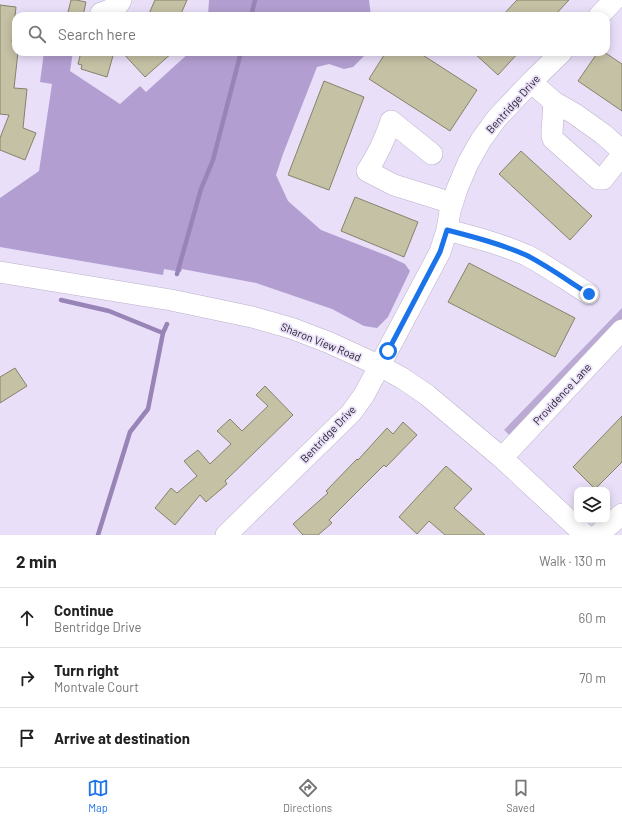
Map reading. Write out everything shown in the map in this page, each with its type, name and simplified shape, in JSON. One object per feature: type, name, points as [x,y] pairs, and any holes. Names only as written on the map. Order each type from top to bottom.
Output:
[{"type":"street","points":[[104,12],[114,9],[122,0]]},
{"type":"street","points":[[603,12],[614,0]]},
{"type":"street","name":"Bentridge Drive","points":[[226,535],[351,413],[364,395],[440,252],[457,189],[468,163],[481,140],[498,118],[531,82],[558,56]]},
{"type":"street","points":[[531,82],[554,102]]},
{"type":"street","points":[[432,154],[391,121],[375,160],[367,172],[394,184],[452,203]]},
{"type":"street","points":[[447,230],[498,244],[526,255],[589,294]]},
{"type":"street","name":"Sharon View Road","points":[[0,272],[171,300],[252,317],[291,328],[330,343],[380,366],[402,378],[427,395],[502,458],[585,535]]},
{"type":"street","name":"Providence Lane","points":[[502,458],[622,330]]},
{"type":"street","points":[[598,535],[622,514]]},
{"type":"shaded area","points":[[209,0],[369,0],[370,12],[208,12]]},
{"type":"shaded area","points":[[43,56],[72,56],[70,71],[120,104],[140,86],[146,92],[186,56],[364,56],[353,67],[344,69],[329,64],[317,67],[276,175],[288,201],[321,230],[405,264],[410,271],[388,317],[377,328],[364,326],[332,309],[256,283],[182,269],[181,272],[164,269],[163,275],[0,247],[0,198],[39,171],[52,84],[40,82]]},
{"type":"shaded area","points":[[622,308],[622,345],[522,447],[504,430]]},
{"type":"building","points":[[71,0],[86,2],[84,12],[68,12]]},
{"type":"building","points":[[155,0],[187,0],[182,12],[150,12]]},
{"type":"building","points":[[517,0],[569,0],[558,12],[506,12]]},
{"type":"building","points":[[0,5],[16,7],[15,12],[12,12],[12,56],[18,56],[14,88],[27,89],[23,128],[36,133],[25,160],[0,150],[0,138],[9,115],[0,114]]},
{"type":"building","points":[[80,56],[113,56],[107,77],[81,69],[82,65],[78,64]]},
{"type":"building","points":[[126,56],[169,56],[145,77]]},
{"type":"building","points":[[383,56],[424,56],[477,90],[450,131],[369,79]]},
{"type":"building","points":[[477,56],[515,56],[498,75]]},
{"type":"building","points":[[595,56],[610,56],[622,64],[622,111],[578,81]]},
{"type":"building","points":[[324,81],[364,97],[329,190],[288,175]]},
{"type":"building","points":[[521,151],[592,216],[570,240],[499,174]]},
{"type":"building","points":[[355,197],[418,222],[404,257],[341,231]]},
{"type":"building","points":[[469,263],[575,318],[555,357],[448,302]]},
{"type":"building","points":[[15,368],[27,386],[0,403],[0,377]]},
{"type":"building","points":[[265,386],[293,415],[225,481],[227,484],[206,502],[200,495],[175,525],[155,508],[171,488],[177,493],[197,476],[184,461],[198,450],[210,464],[231,444],[217,431],[230,419],[242,431],[268,406],[256,395]]},
{"type":"building","points":[[622,416],[622,462],[597,487],[593,487],[573,467]]},
{"type":"building","points":[[403,422],[417,435],[386,467],[384,465],[329,520],[332,523],[318,535],[303,535],[293,524],[328,493],[326,491],[357,459],[358,460],[387,428],[393,434]]},
{"type":"building","points":[[446,466],[472,489],[454,508],[485,535],[445,535],[429,521],[417,534],[399,517]]},
{"type":"waterway","points":[[252,12],[255,0]]},
{"type":"waterway","points":[[177,274],[201,189],[213,160],[240,56]]},
{"type":"waterway","points":[[61,300],[109,311],[163,333]]},
{"type":"waterway","points":[[98,535],[130,432],[148,409],[163,333],[167,324]]},
{"type":"route","points":[[388,351],[440,252],[447,230],[498,244],[526,255],[589,294]]}]
